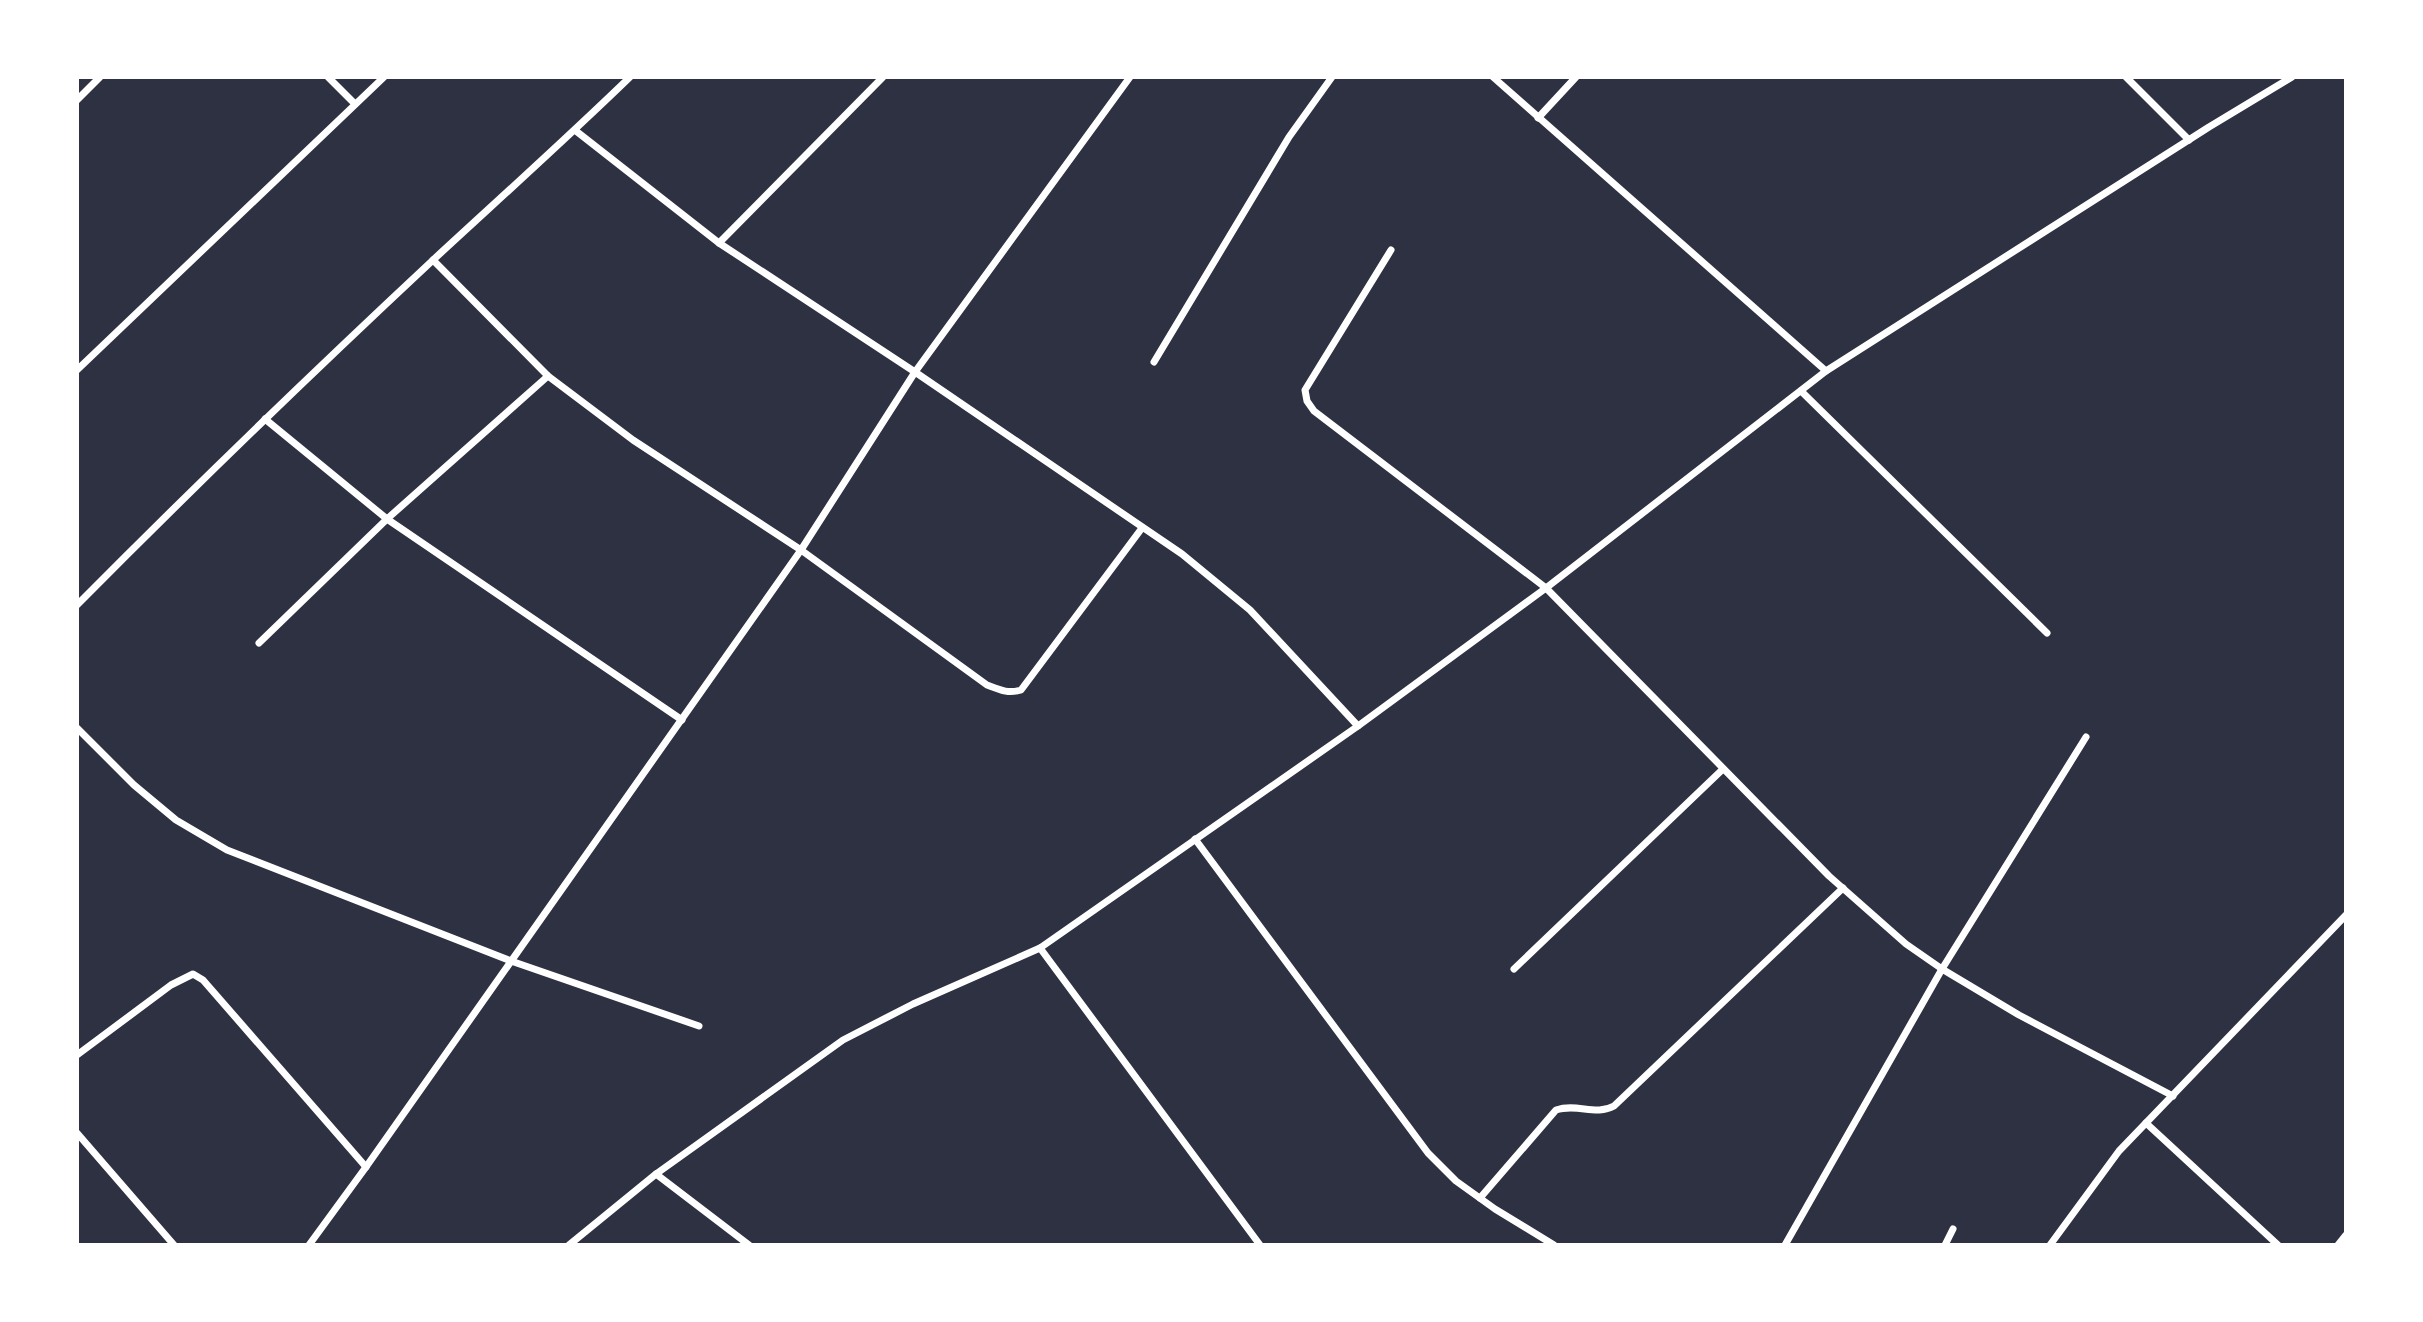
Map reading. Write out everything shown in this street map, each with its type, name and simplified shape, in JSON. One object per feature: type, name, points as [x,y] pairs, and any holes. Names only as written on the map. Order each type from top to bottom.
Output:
[{"type":"street","points":[[77,100],[100,77]]},
{"type":"street","points":[[328,77],[355,104]]},
{"type":"street","points":[[77,370],[384,77]]},
{"type":"street","points":[[77,605],[198,482],[433,260],[576,131],[630,77]]},
{"type":"street","points":[[719,243],[883,77]]},
{"type":"street","points":[[309,1245],[801,550],[915,372],[1130,77]]},
{"type":"street","points":[[1154,362],[1289,137],[1332,77]]},
{"type":"street","points":[[1493,77],[1826,371]]},
{"type":"street","points":[[1538,118],[1576,77]]},
{"type":"street","points":[[2126,77],[2189,140]]},
{"type":"street","points":[[569,1245],[656,1174],[844,1041],[913,1004],[1040,948],[1358,726],[1546,588],[1826,371],[2292,77]]},
{"type":"street","points":[[576,131],[719,243],[915,372],[1182,554],[1251,610],[1358,726]]},
{"type":"street","points":[[1391,250],[1305,390],[1307,401],[1314,411],[1546,588],[1843,888],[1906,944],[1942,970],[2018,1015],[2173,1096]]},
{"type":"street","points":[[433,260],[548,376],[633,440],[801,550],[987,685],[1009,693],[1021,690],[1142,527]]},
{"type":"street","points":[[259,643],[387,519],[548,376]]},
{"type":"street","points":[[1801,391],[2047,633]]},
{"type":"street","points":[[265,419],[387,519],[682,720]]},
{"type":"street","points":[[77,729],[134,785],[176,820],[227,850],[511,961],[699,1026]]},
{"type":"street","points":[[1785,1245],[1942,970],[2086,737]]},
{"type":"street","points":[[1514,969],[1724,769]]},
{"type":"street","points":[[1195,839],[1428,1153],[1456,1181],[1554,1245]]},
{"type":"street","points":[[1480,1198],[1556,1110],[1573,1106],[1606,1111],[1614,1106],[1843,888]]},
{"type":"street","points":[[2050,1245],[2119,1151],[2346,915]]},
{"type":"street","points":[[1040,948],[1260,1245]]},
{"type":"street","points":[[77,1055],[171,985],[193,974],[203,980],[366,1167]]},
{"type":"street","points":[[2146,1123],[2278,1245]]},
{"type":"street","points":[[77,1133],[174,1245]]},
{"type":"street","points":[[656,1174],[749,1245]]},
{"type":"street","points":[[1945,1245],[1953,1229]]},
{"type":"street","points":[[2338,1245],[2346,1236]]}]
